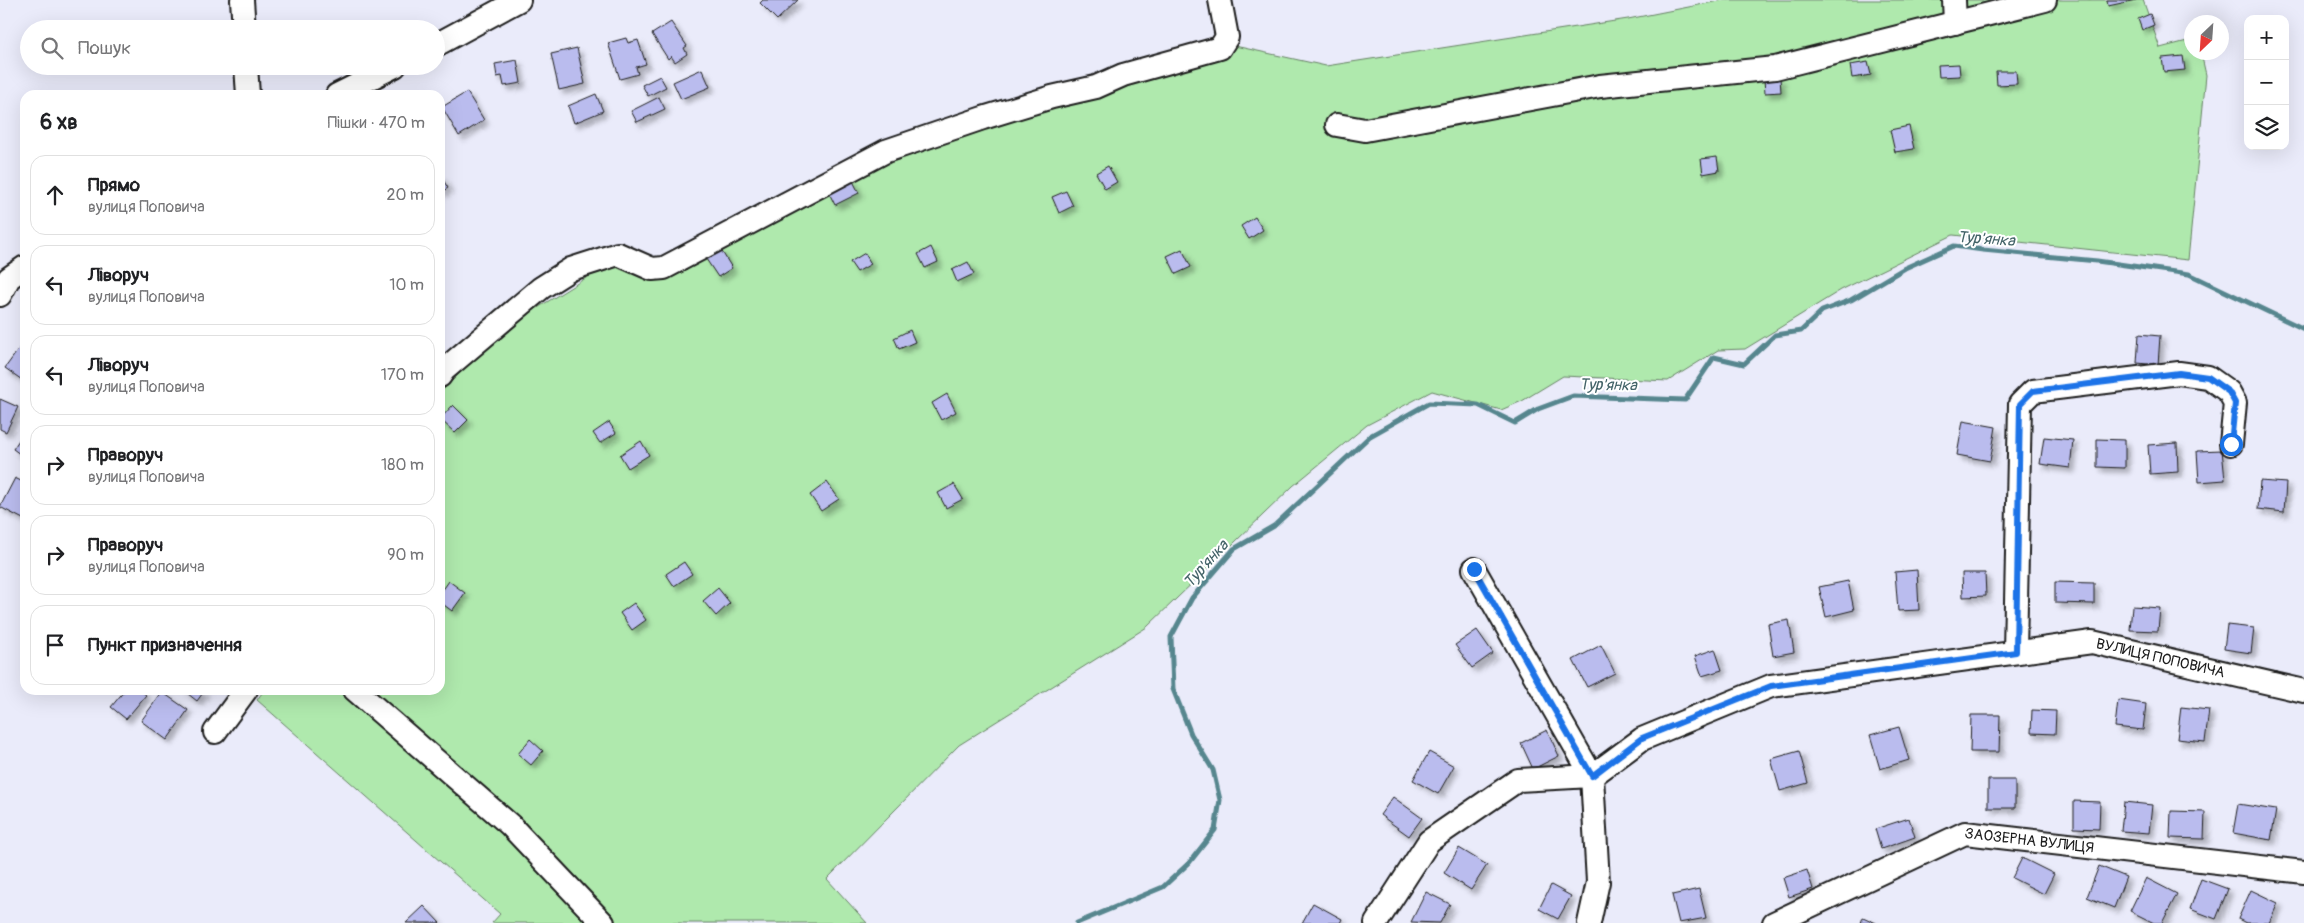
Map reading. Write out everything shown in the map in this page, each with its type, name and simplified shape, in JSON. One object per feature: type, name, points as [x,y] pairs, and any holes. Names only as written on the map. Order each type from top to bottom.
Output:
[{"type":"street","points":[[242,0],[243,20]]},
{"type":"street","points":[[445,40],[519,0]]},
{"type":"street","points":[[445,369],[542,288],[571,269],[618,254],[652,269],[664,268],[886,151],[983,118],[1096,87],[1123,75],[1220,48],[1227,37],[1220,0]]},
{"type":"street","points":[[1954,0],[1955,23]]},
{"type":"street","points":[[1338,126],[1365,130],[1600,86],[1775,68],[2045,0]]},
{"type":"street","points":[[247,75],[248,90]]},
{"type":"street","points":[[348,90],[377,75]]},
{"type":"street","points":[[0,295],[9,278],[20,270]]},
{"type":"street","points":[[2016,652],[2020,404],[2033,391],[2179,373],[2208,377],[2229,392],[2235,403],[2231,444]]},
{"type":"street","points":[[1474,569],[1592,776],[1598,882],[1589,923]]},
{"type":"street","name":"ВУЛИЦЯ ПОПОВИЧА","points":[[1592,776],[1642,738],[1771,686],[2092,642],[2304,691]]},
{"type":"street","points":[[214,732],[242,695]]},
{"type":"street","points":[[361,695],[510,825],[603,923]]},
{"type":"street","points":[[1376,923],[1429,841],[1518,780],[1592,776]]},
{"type":"street","name":"ЗАОЗЕРНА ВУЛИЦЯ","points":[[1774,923],[1965,833],[2304,872]]},
{"type":"green space","points":[[1724,0],[2143,0],[2160,48],[2184,42],[2184,60],[2203,60],[2206,75],[2188,260],[1953,235],[1841,290],[1745,349],[1718,350],[1668,381],[1563,376],[1522,401],[1501,410],[1432,391],[1367,425],[1293,486],[1147,627],[959,745],[827,879],[867,923],[492,923],[500,914],[257,700],[260,695],[445,695],[445,388],[505,328],[610,263],[660,266],[875,150],[1212,41],[1326,66],[1628,19]]},
{"type":"building","points":[[763,0],[798,0],[777,20],[760,3]]},
{"type":"building","points":[[2107,0],[2136,0],[2108,6]]},
{"type":"building","points":[[2150,14],[2154,25],[2142,30],[2138,19]]},
{"type":"building","points":[[671,22],[687,46],[684,48],[687,54],[675,62],[671,56],[668,59],[652,34]]},
{"type":"building","points":[[626,38],[628,43],[638,40],[646,64],[636,67],[638,74],[620,79],[608,43]]},
{"type":"building","points":[[577,48],[585,84],[559,90],[551,54]]},
{"type":"building","points":[[2183,56],[2185,70],[2164,72],[2162,58]]},
{"type":"building","points":[[517,60],[521,83],[504,86],[502,76],[497,77],[495,64]]},
{"type":"building","points":[[1868,62],[1871,75],[1852,78],[1850,65]]},
{"type":"building","points":[[1959,64],[1960,76],[1939,77],[1938,65]]},
{"type":"building","points":[[702,69],[710,87],[681,99],[673,82]]},
{"type":"building","points":[[1996,71],[2016,71],[2017,84],[1997,85]]},
{"type":"building","points":[[660,76],[666,87],[648,96],[642,85]]},
{"type":"building","points":[[1780,78],[1781,92],[1765,93],[1764,79]]},
{"type":"building","points":[[467,92],[484,120],[459,136],[445,112],[445,105]]},
{"type":"building","points":[[596,94],[603,111],[574,123],[568,106]]},
{"type":"building","points":[[659,97],[665,109],[637,122],[631,111]]},
{"type":"building","points":[[1909,126],[1914,149],[1895,152],[1890,130]]},
{"type":"building","points":[[1717,157],[1719,171],[1703,174],[1701,159]]},
{"type":"building","points":[[1108,166],[1117,182],[1105,189],[1096,173]]},
{"type":"building","points":[[852,179],[859,193],[835,205],[828,191]]},
{"type":"building","points":[[1066,191],[1073,206],[1059,213],[1052,197]]},
{"type":"building","points":[[1255,217],[1263,230],[1249,239],[1241,226]]},
{"type":"building","points":[[931,247],[938,262],[925,268],[918,254]]},
{"type":"building","points":[[1182,249],[1191,267],[1176,274],[1167,256]]},
{"type":"building","points":[[721,250],[732,268],[718,277],[706,259]]},
{"type":"building","points":[[865,253],[871,264],[857,272],[850,262]]},
{"type":"building","points":[[968,262],[974,274],[957,282],[952,270]]},
{"type":"building","points":[[910,330],[915,342],[899,349],[894,338]]},
{"type":"building","points":[[2139,334],[2160,336],[2158,365],[2137,363]]},
{"type":"building","points":[[20,347],[20,378],[5,368]]},
{"type":"building","points":[[947,394],[956,412],[941,420],[932,403]]},
{"type":"building","points":[[0,399],[18,407],[6,432],[0,429]]},
{"type":"building","points":[[453,405],[468,420],[455,433],[445,424],[445,414]]},
{"type":"building","points":[[1963,421],[1996,427],[1990,461],[1957,455]]},
{"type":"building","points":[[609,422],[616,433],[600,443],[593,433]]},
{"type":"building","points":[[2044,437],[2073,440],[2070,468],[2040,464]]},
{"type":"building","points":[[20,438],[20,454],[13,449]]},
{"type":"building","points":[[2097,439],[2125,440],[2125,468],[2097,467]]},
{"type":"building","points":[[641,441],[649,455],[628,468],[620,455]]},
{"type":"building","points":[[2177,443],[2178,472],[2150,474],[2148,445]]},
{"type":"building","points":[[2222,450],[2225,480],[2199,482],[2197,451]]},
{"type":"building","points":[[15,478],[20,480],[20,517],[0,507]]},
{"type":"building","points":[[2260,481],[2286,483],[2284,512],[2258,509]]},
{"type":"building","points":[[827,482],[839,499],[821,511],[810,495]]},
{"type":"building","points":[[954,484],[963,499],[946,508],[938,493]]},
{"type":"building","points":[[684,562],[692,574],[674,586],[666,574]]},
{"type":"building","points":[[1917,570],[1919,610],[1898,611],[1895,572]]},
{"type":"building","points":[[1962,573],[1985,573],[1986,596],[1963,597]]},
{"type":"building","points":[[449,581],[465,593],[452,611],[445,606],[445,587]]},
{"type":"building","points":[[1848,581],[1854,610],[1826,617],[1819,587]]},
{"type":"building","points":[[2055,582],[2094,583],[2094,604],[2055,603]]},
{"type":"building","points":[[718,588],[730,603],[716,616],[703,601]]},
{"type":"building","points":[[634,603],[646,620],[632,630],[620,613]]},
{"type":"building","points":[[2132,606],[2160,608],[2158,631],[2130,630]]},
{"type":"building","points":[[1789,620],[1794,652],[1773,656],[1768,624]]},
{"type":"building","points":[[2227,625],[2254,628],[2251,653],[2224,649]]},
{"type":"building","points":[[1477,630],[1493,653],[1472,668],[1455,645]]},
{"type":"building","points":[[1601,645],[1615,673],[1587,687],[1573,660]]},
{"type":"building","points":[[1715,649],[1722,670],[1702,676],[1695,656]]},
{"type":"building","points":[[121,695],[146,695],[126,719],[111,707]]},
{"type":"building","points":[[160,695],[166,695],[188,710],[167,740],[141,721]]},
{"type":"building","points":[[189,695],[201,695],[197,701]]},
{"type":"building","points":[[2118,700],[2146,704],[2143,730],[2115,727]]},
{"type":"building","points":[[2181,707],[2209,710],[2205,742],[2177,739]]},
{"type":"building","points":[[2032,710],[2056,711],[2055,734],[2031,733]]},
{"type":"building","points":[[1971,715],[2000,715],[1999,752],[1970,752]]},
{"type":"building","points":[[1899,727],[1909,760],[1880,769],[1870,735]]},
{"type":"building","points":[[1547,730],[1559,756],[1533,769],[1521,743]]},
{"type":"building","points":[[530,739],[543,751],[531,765],[518,754]]},
{"type":"building","points":[[1799,751],[1808,783],[1780,791],[1771,759]]},
{"type":"building","points":[[1429,752],[1454,766],[1438,794],[1413,780]]},
{"type":"building","points":[[1988,780],[2015,780],[2015,808],[1988,808]]},
{"type":"building","points":[[1393,797],[1422,818],[1409,836],[1380,815]]},
{"type":"building","points":[[2074,801],[2100,802],[2099,829],[2074,828]]},
{"type":"building","points":[[2124,802],[2152,805],[2149,833],[2121,831]]},
{"type":"building","points":[[2238,804],[2276,810],[2271,840],[2233,833]]},
{"type":"building","points":[[2171,811],[2205,812],[2204,839],[2170,838]]},
{"type":"building","points":[[1909,818],[1915,837],[1881,849],[1875,829]]},
{"type":"building","points":[[1459,848],[1487,865],[1471,890],[1444,873]]},
{"type":"building","points":[[2022,858],[2054,874],[2044,894],[2012,878]]},
{"type":"building","points":[[2099,866],[2126,877],[2114,908],[2087,897]]},
{"type":"building","points":[[1807,870],[1813,889],[1789,897],[1783,878]]},
{"type":"building","points":[[2146,878],[2177,894],[2162,923],[2154,923],[2130,911]]},
{"type":"building","points":[[2201,879],[2228,889],[2216,919],[2190,909]]},
{"type":"building","points":[[1551,885],[1571,896],[1558,919],[1539,909]]},
{"type":"building","points":[[1699,889],[1706,918],[1679,923],[1672,895]]},
{"type":"building","points":[[2251,890],[2278,903],[2269,923],[2246,923],[2238,919]]},
{"type":"building","points":[[1426,892],[1450,904],[1440,923],[1411,922]]},
{"type":"building","points":[[1313,903],[1342,919],[1340,923],[1302,923]]},
{"type":"building","points":[[424,906],[440,923],[406,923]]},
{"type":"building","points":[[1863,917],[1876,923],[1861,923]]},
{"type":"waterway","name":"Тур'янка","points":[[1077,923],[1163,887],[1189,863],[1215,830],[1220,800],[1213,770],[1191,734],[1173,689],[1171,637],[1192,598],[1234,549],[1274,526],[1370,436],[1429,403],[1478,405],[1515,423],[1538,409],[1573,396],[1685,400],[1714,357],[1744,364],[1775,335],[1801,331],[1822,311],[1851,300],[1905,268],[1954,246],[2097,261],[2189,274],[2304,329]]},
{"type":"route","points":[[1474,569],[1592,776],[1642,738],[1771,686],[2016,652],[2020,404],[2033,391],[2179,373],[2208,377],[2229,392],[2235,403],[2231,444]]}]
